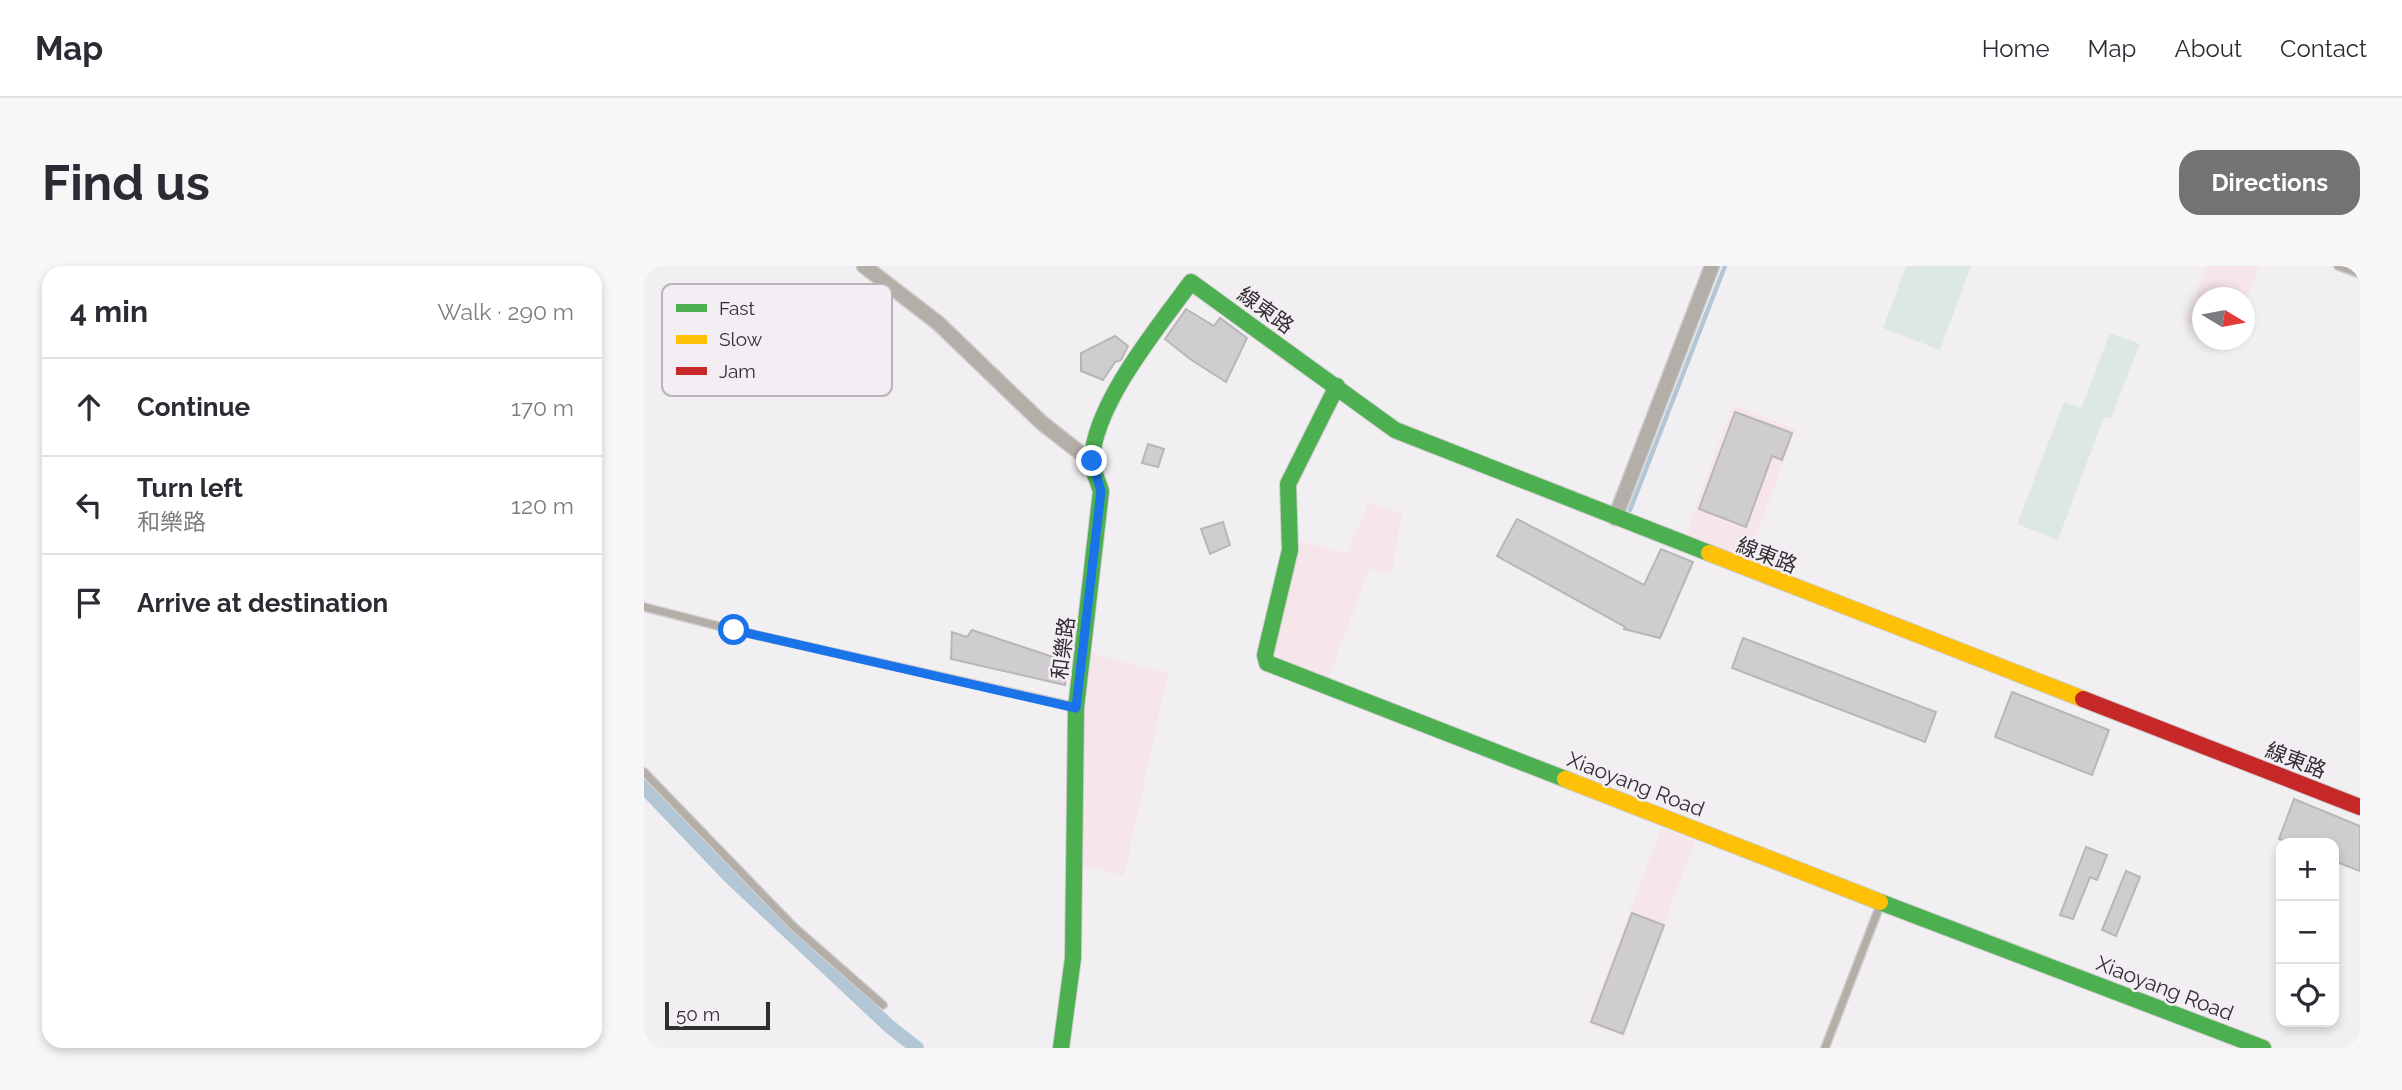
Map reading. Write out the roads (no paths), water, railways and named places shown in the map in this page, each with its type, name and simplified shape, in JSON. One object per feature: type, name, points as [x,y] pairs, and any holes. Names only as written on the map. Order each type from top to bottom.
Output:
[{"type":"street","points":[[864,266],[888,284]]},
{"type":"street","points":[[1185,266],[1191,282]]},
{"type":"street","points":[[1615,518],[1712,266]]},
{"type":"street","name":"和樂路","points":[[1061,1048],[1073,958],[1076,708],[1101,491],[1092,461],[1098,429],[1107,407],[1143,349],[1191,282]]},
{"type":"street","name":"線東路","points":[[1191,282],[1395,430],[2360,807]]},
{"type":"street","points":[[892,287],[939,323],[1042,423],[1092,461]]},
{"type":"street","name":"Xiaoyang Road","points":[[1337,386],[1287,484],[1290,550],[1265,655],[1267,663],[2263,1048]]},
{"type":"lane","points":[[2338,266],[2360,274]]},
{"type":"lane","points":[[644,607],[1076,708]]},
{"type":"lane","points":[[644,772],[794,927],[883,1005]]},
{"type":"lane","points":[[1825,1048],[1881,902]]},
{"type":"waterway","points":[[1630,510],[1725,266]]},
{"type":"waterway","points":[[644,787],[730,877],[890,1027],[917,1048]]}]
